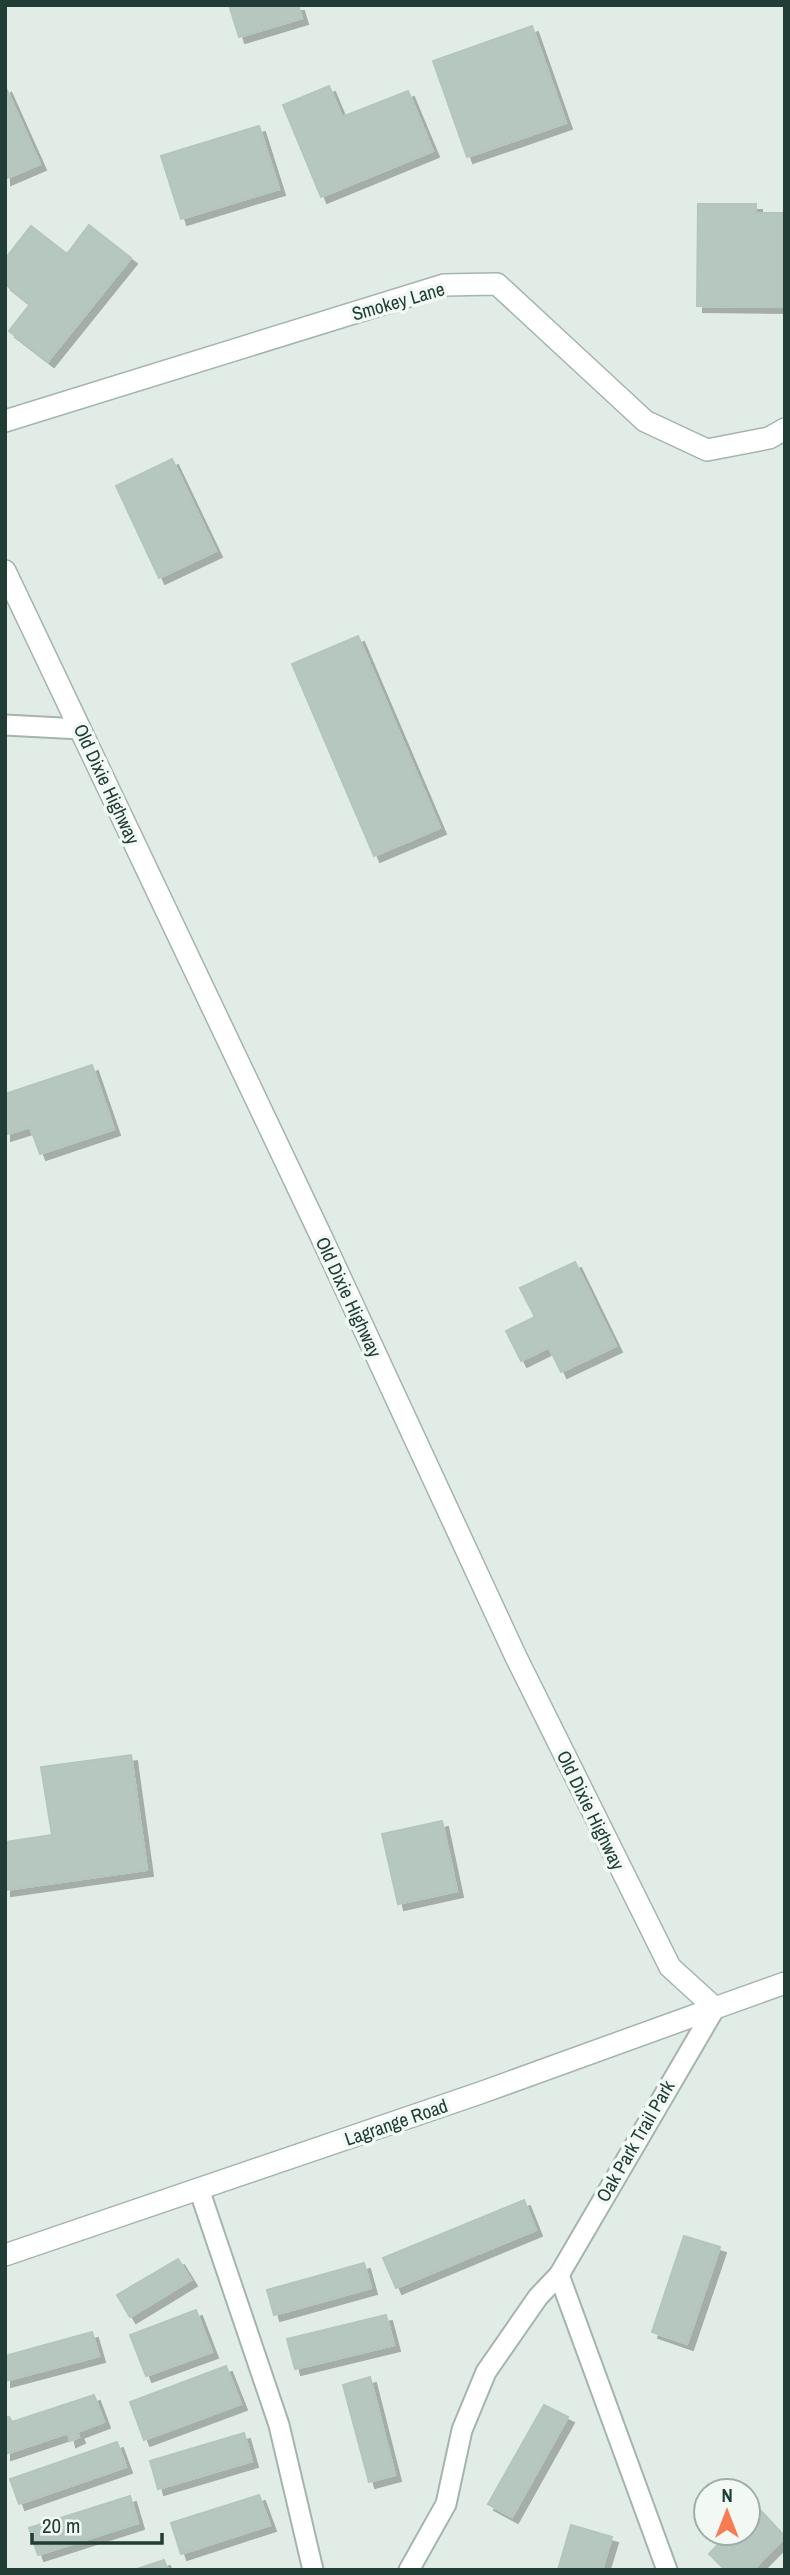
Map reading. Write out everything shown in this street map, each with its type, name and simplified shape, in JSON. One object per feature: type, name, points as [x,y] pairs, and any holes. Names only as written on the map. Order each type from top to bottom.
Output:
[{"type":"street","name":"Smokey Lane","points":[[5,421],[444,285],[497,284],[645,421],[707,450],[769,438],[785,429]]},
{"type":"street","name":"Old Dixie Highway","points":[[5,570],[553,1732],[670,1967],[715,2008]]},
{"type":"street","name":"Lagrange Road","points":[[5,2255],[480,2093],[785,1983]]},
{"type":"lane","points":[[5,725],[80,729]]},
{"type":"lane","name":"Oak Park Trail Park","points":[[409,2570],[446,2504],[462,2430],[486,2372],[538,2297],[559,2275],[715,2008]]},
{"type":"lane","points":[[199,2189],[279,2425],[313,2570]]},
{"type":"lane","points":[[559,2275],[667,2570]]},
{"type":"building","points":[[229,5],[298,5],[302,18],[239,37]]},
{"type":"building","points":[[532,26],[566,123],[467,157],[433,61]]},
{"type":"building","points":[[5,86],[40,164],[5,179]]},
{"type":"building","points":[[329,86],[342,117],[408,91],[433,151],[321,197],[283,105]]},
{"type":"building","points":[[259,126],[279,189],[181,219],[161,156]]},
{"type":"building","points":[[698,204],[756,204],[756,213],[785,213],[785,307],[697,306]]},
{"type":"building","points":[[89,225],[131,258],[48,361],[9,331],[30,304],[5,284],[5,259],[31,226],[67,254]]},
{"type":"building","points":[[172,459],[216,551],[159,578],[116,486]]},
{"type":"building","points":[[358,636],[440,828],[374,856],[292,664]]},
{"type":"building","points":[[92,1065],[114,1129],[40,1154],[30,1127],[5,1135],[5,1094]]},
{"type":"building","points":[[575,1262],[616,1346],[561,1372],[549,1347],[521,1361],[506,1331],[535,1317],[520,1288]]},
{"type":"building","points":[[131,1755],[147,1870],[5,1890],[5,1842],[52,1835],[41,1767]]},
{"type":"building","points":[[442,1821],[457,1891],[398,1904],[382,1834]]},
{"type":"building","points":[[524,2200],[536,2230],[396,2288],[383,2258]]},
{"type":"building","points":[[684,2236],[720,2247],[687,2344],[652,2332]]},
{"type":"building","points":[[178,2259],[191,2280],[130,2317],[117,2295]]},
{"type":"building","points":[[364,2263],[371,2288],[274,2315],[267,2290]]},
{"type":"building","points":[[196,2310],[212,2352],[146,2376],[130,2335]]},
{"type":"building","points":[[386,2315],[394,2345],[295,2369],[287,2339]]},
{"type":"building","points":[[92,2332],[99,2356],[5,2381],[5,2356]]},
{"type":"building","points":[[226,2366],[241,2404],[144,2440],[130,2402]]},
{"type":"building","points":[[370,2377],[395,2475],[369,2482],[343,2385]]},
{"type":"building","points":[[94,2395],[104,2422],[77,2432],[79,2437],[70,2441],[68,2433],[5,2454],[5,2418],[9,2417],[12,2422]]},
{"type":"building","points":[[544,2405],[568,2417],[512,2517],[488,2504]]},
{"type":"building","points":[[244,2433],[252,2461],[158,2489],[150,2461]]},
{"type":"building","points":[[117,2442],[126,2467],[19,2504],[10,2479]]},
{"type":"building","points":[[259,2495],[270,2525],[181,2554],[171,2523]]},
{"type":"building","points":[[130,2496],[138,2523],[38,2555],[29,2528]]},
{"type":"building","points":[[762,2512],[785,2537],[753,2570],[726,2570],[709,2554],[716,2547],[762,2547]]},
{"type":"building","points":[[571,2525],[612,2537],[602,2570],[558,2570]]},
{"type":"building","points":[[164,2560],[168,2570],[134,2570]]}]
